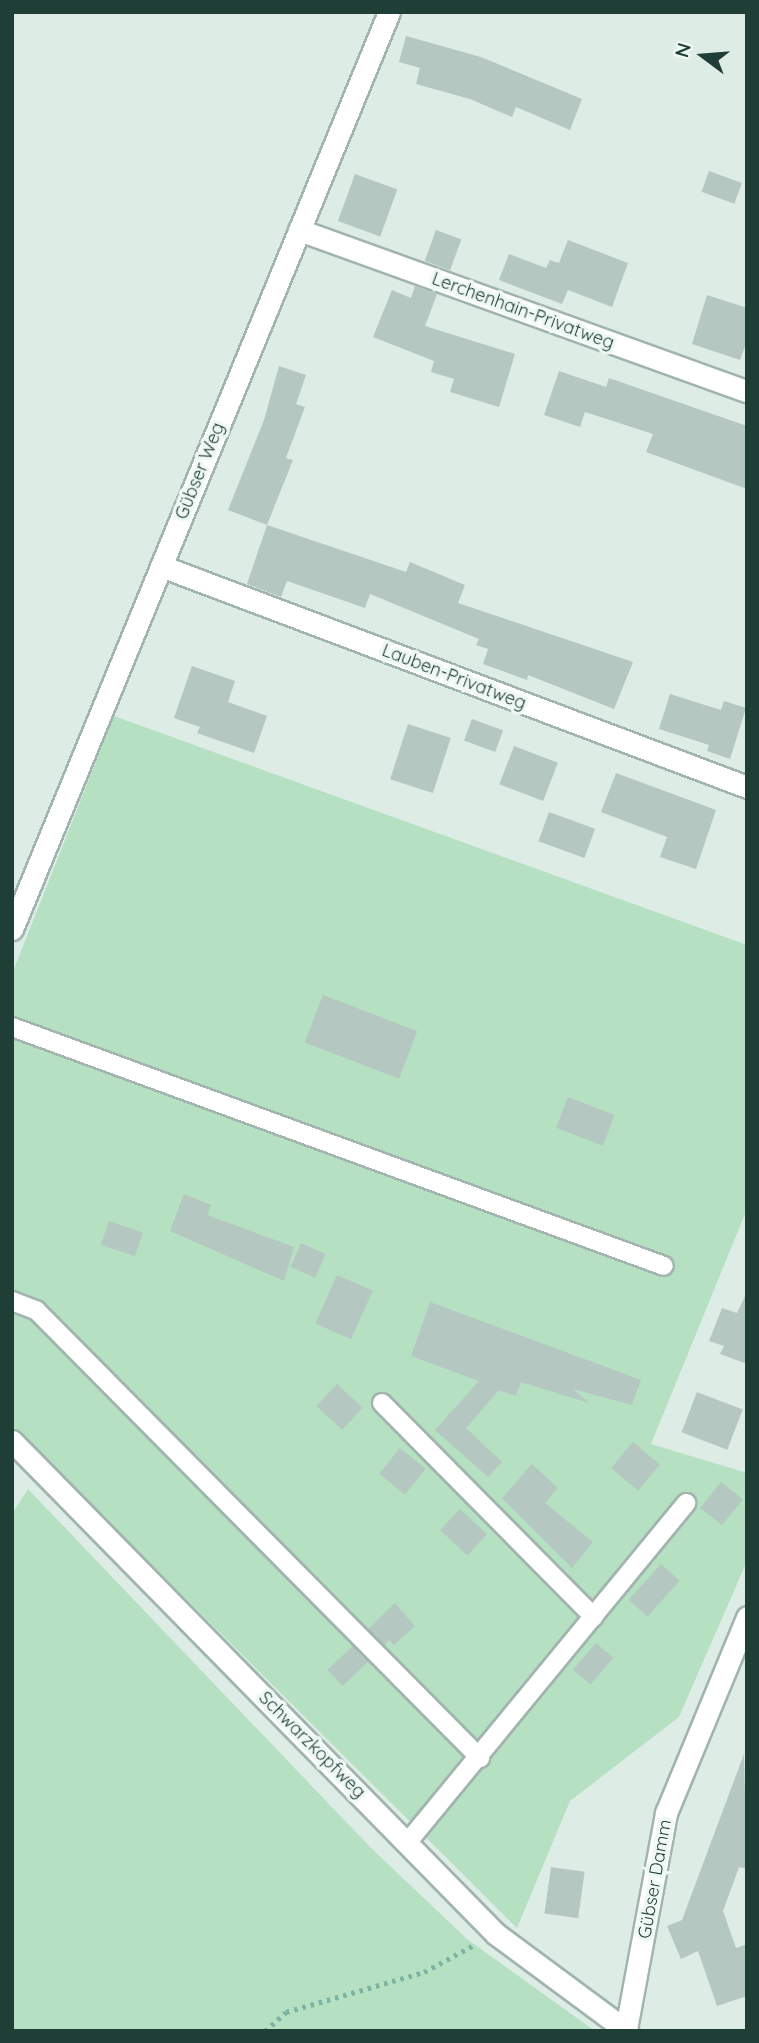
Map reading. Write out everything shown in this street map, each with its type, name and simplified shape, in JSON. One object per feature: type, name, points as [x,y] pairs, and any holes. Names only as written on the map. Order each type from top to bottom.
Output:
[{"type":"street","name":"Gübser Weg","points":[[12,929],[388,12]]},
{"type":"street","name":"Lerchenhain-Privatweg","points":[[299,230],[747,391]]},
{"type":"street","name":"Lauben-Privatweg","points":[[161,566],[747,787]]},
{"type":"street","name":"Schwarzkopfweg","points":[[12,1441],[496,1934],[626,2030]]},
{"type":"street","name":"Gübser Damm","points":[[626,2030],[666,1813],[747,1617]]},
{"type":"street","points":[[725,1668],[747,1657]]},
{"type":"lane","points":[[12,1027],[664,1266]]},
{"type":"lane","points":[[12,1301],[36,1310],[480,1758]]},
{"type":"lane","points":[[382,1403],[594,1616]]},
{"type":"lane","points":[[407,1843],[480,1758],[685,1503]]},
{"type":"path","points":[[265,2031],[286,2012],[424,1972],[496,1934]]},
{"type":"green space","points":[[114,716],[747,945],[747,1209],[651,1444],[747,1473],[747,1561],[679,1717],[570,1801],[517,1928],[12,1426],[12,974]]},
{"type":"green space","points":[[28,1489],[371,1848],[467,1939],[595,2031],[12,2031],[12,1514]]},
{"type":"building","points":[[406,36],[481,57],[582,99],[570,130],[516,107],[512,117],[470,99],[416,84],[420,68],[399,62]]},
{"type":"building","points":[[709,171],[742,183],[734,204],[701,192]]},
{"type":"building","points":[[355,174],[397,189],[380,236],[338,221]]},
{"type":"building","points":[[436,230],[461,239],[450,270],[425,261]]},
{"type":"building","points":[[568,240],[628,263],[612,307],[568,290],[562,304],[499,280],[509,254],[546,268],[550,260],[559,263]]},
{"type":"building","points":[[415,286],[437,294],[425,326],[515,354],[499,407],[450,392],[454,379],[431,372],[434,361],[373,337],[392,290],[411,298]]},
{"type":"building","points":[[707,295],[747,308],[747,341],[740,360],[692,344]]},
{"type":"building","points":[[279,366],[306,375],[296,404],[305,407],[286,458],[293,460],[267,525],[228,510],[264,420]]},
{"type":"building","points":[[559,371],[606,387],[609,378],[747,426],[747,489],[646,452],[653,434],[585,412],[580,427],[544,415]]},
{"type":"building","points":[[267,525],[406,572],[410,562],[465,585],[458,603],[633,662],[614,709],[528,675],[527,680],[483,664],[488,649],[476,645],[479,639],[370,594],[365,608],[287,581],[281,597],[247,584]]},
{"type":"building","points":[[192,666],[235,681],[228,702],[267,716],[254,753],[197,733],[200,727],[174,718]]},
{"type":"building","points":[[670,694],[721,710],[724,701],[746,708],[730,759],[707,751],[709,745],[659,729]]},
{"type":"building","points":[[472,719],[503,730],[495,752],[464,741]]},
{"type":"building","points":[[408,724],[451,738],[433,793],[390,779]]},
{"type":"building","points":[[514,746],[558,763],[543,801],[499,784]]},
{"type":"building","points":[[616,773],[716,810],[696,869],[660,857],[667,837],[601,812]]},
{"type":"building","points":[[549,812],[595,829],[584,858],[538,841]]},
{"type":"building","points":[[323,995],[417,1031],[399,1079],[305,1043]]},
{"type":"building","points":[[568,1097],[615,1115],[603,1146],[556,1128]]},
{"type":"building","points":[[184,1194],[211,1205],[207,1215],[294,1247],[284,1281],[170,1231]]},
{"type":"building","points":[[109,1221],[143,1233],[135,1256],[101,1245]]},
{"type":"building","points":[[301,1243],[326,1254],[315,1278],[290,1267]]},
{"type":"building","points":[[337,1275],[373,1291],[351,1339],[315,1323]]},
{"type":"building","points":[[747,1292],[747,1364],[720,1354],[724,1346],[709,1341],[722,1308],[737,1313]]},
{"type":"building","points":[[430,1302],[641,1380],[632,1405],[573,1389],[589,1403],[521,1382],[516,1396],[499,1390],[466,1428],[502,1462],[488,1477],[435,1430],[479,1381],[411,1356]]},
{"type":"building","points":[[337,1384],[363,1408],[342,1430],[317,1406]]},
{"type":"building","points":[[697,1392],[743,1410],[727,1450],[682,1432]]},
{"type":"building","points":[[633,1442],[660,1464],[638,1491],[611,1468]]},
{"type":"building","points":[[400,1448],[426,1469],[405,1494],[379,1474]]},
{"type":"building","points":[[532,1464],[558,1488],[545,1503],[593,1542],[572,1568],[502,1498]]},
{"type":"building","points":[[721,1482],[743,1500],[722,1525],[700,1508]]},
{"type":"building","points":[[460,1509],[487,1534],[467,1555],[440,1530]]},
{"type":"building","points":[[661,1564],[680,1581],[647,1616],[629,1600]]},
{"type":"building","points":[[395,1603],[415,1626],[394,1645],[389,1640],[384,1645],[368,1629]]},
{"type":"building","points":[[596,1643],[613,1658],[590,1685],[573,1669]]},
{"type":"building","points":[[353,1646],[368,1662],[342,1686],[327,1670]]},
{"type":"building","points":[[744,1754],[747,1869],[739,1867],[723,1911],[736,1948],[747,1944],[747,1996],[717,2006],[698,1951],[681,1959],[667,1926],[682,1920]]},
{"type":"building","points":[[551,1867],[585,1872],[578,1918],[544,1914]]}]
